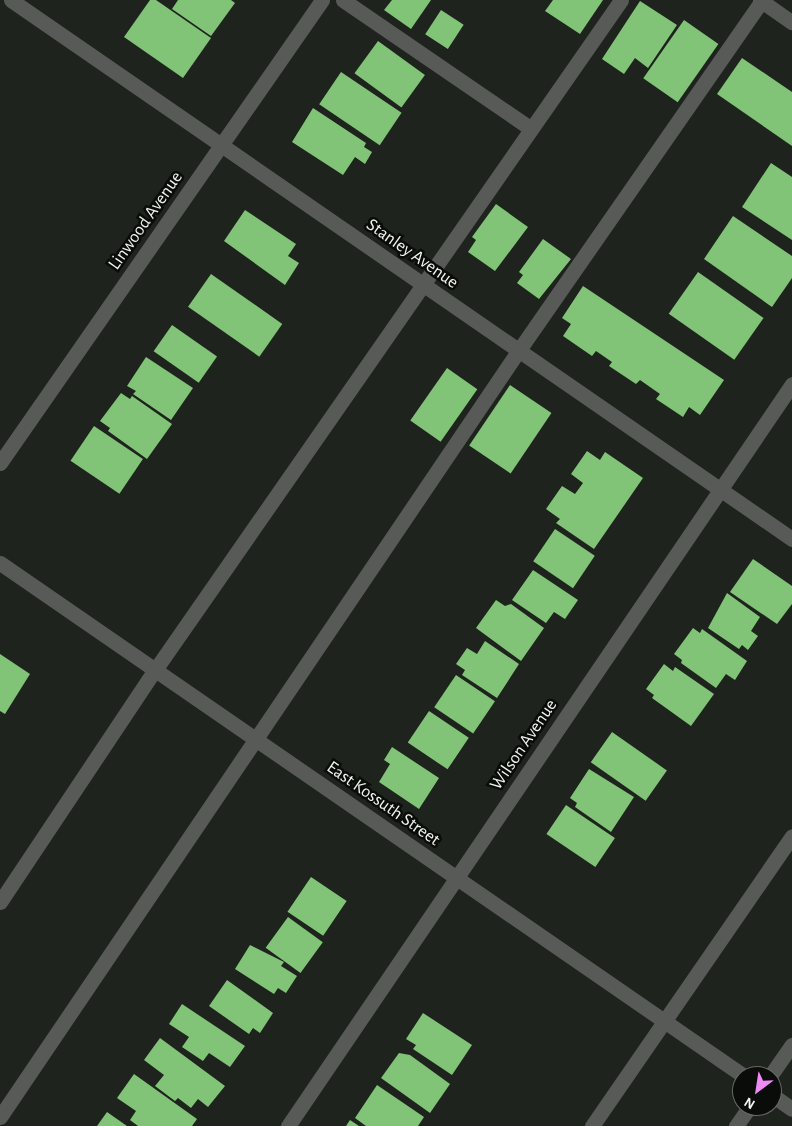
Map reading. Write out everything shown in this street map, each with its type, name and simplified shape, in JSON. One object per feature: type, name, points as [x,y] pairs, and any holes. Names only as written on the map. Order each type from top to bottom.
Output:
[{"type":"street","name":"Stanley Avenue","points":[[11,0],[792,539]]},
{"type":"street","name":"Linwood Avenue","points":[[0,463],[322,0]]},
{"type":"street","points":[[343,0],[530,128]]},
{"type":"street","points":[[0,902],[155,670],[530,128],[621,0]]},
{"type":"street","points":[[0,1117],[519,350],[761,0],[792,22]]},
{"type":"street","name":"Wilson Avenue","points":[[288,1126],[719,488],[792,384]]},
{"type":"street","name":"East Kossuth Street","points":[[0,564],[732,1068]]},
{"type":"street","points":[[592,1126],[792,836]]},
{"type":"street","points":[[777,1066],[792,1045]]},
{"type":"building","points":[[150,0],[156,0],[211,38],[183,78],[124,37]]},
{"type":"building","points":[[178,0],[231,0],[235,3],[211,36],[172,9]]},
{"type":"building","points":[[392,0],[431,0],[411,29],[384,10]]},
{"type":"building","points":[[553,0],[603,0],[580,34],[545,11]]},
{"type":"building","points":[[640,1],[677,25],[648,68],[635,58],[624,74],[602,59]]},
{"type":"building","points":[[441,10],[464,25],[448,49],[425,34]]},
{"type":"building","points":[[684,20],[718,44],[678,102],[643,78]]},
{"type":"building","points":[[378,41],[425,75],[401,107],[354,73]]},
{"type":"building","points":[[742,58],[792,92],[792,146],[717,94]]},
{"type":"building","points":[[341,72],[402,113],[380,145],[319,104]]},
{"type":"building","points":[[313,108],[366,143],[364,147],[372,152],[365,164],[355,157],[343,175],[292,142]]},
{"type":"building","points":[[771,163],[792,177],[792,240],[742,207]]},
{"type":"building","points":[[496,204],[528,227],[495,271],[468,252],[476,240],[472,237]]},
{"type":"building","points":[[245,210],[296,244],[288,256],[299,263],[285,285],[224,241]]},
{"type":"building","points":[[733,216],[792,256],[792,278],[772,307],[704,259]]},
{"type":"building","points":[[543,239],[571,259],[539,299],[517,283],[523,275],[519,272]]},
{"type":"building","points":[[698,272],[764,318],[734,360],[669,314]]},
{"type":"building","points":[[211,274],[282,324],[259,357],[188,307]]},
{"type":"building","points":[[583,286],[724,380],[700,415],[689,407],[683,417],[656,399],[660,394],[640,380],[636,384],[609,366],[612,362],[596,351],[592,356],[563,336],[571,324],[562,318]]},
{"type":"building","points":[[172,325],[217,357],[199,383],[154,351]]},
{"type":"building","points":[[146,357],[193,388],[171,420],[133,394],[136,391],[127,386]]},
{"type":"building","points":[[447,368],[477,389],[441,442],[410,420]]},
{"type":"building","points":[[510,385],[551,413],[511,473],[469,446]]},
{"type":"building","points":[[121,393],[130,399],[132,396],[172,424],[147,459],[108,431],[110,428],[100,421]]},
{"type":"building","points":[[94,426],[143,459],[119,494],[71,461]]},
{"type":"building","points":[[587,451],[600,460],[605,452],[643,478],[594,549],[556,523],[560,519],[546,509],[562,486],[575,494],[583,483],[571,474]]},
{"type":"building","points":[[555,529],[595,556],[573,588],[533,561]]},
{"type":"building","points":[[753,559],[792,586],[792,604],[777,624],[730,592]]},
{"type":"building","points":[[533,570],[578,600],[565,619],[554,612],[546,623],[512,600]]},
{"type":"building","points":[[727,593],[760,617],[751,631],[758,636],[748,650],[742,645],[739,649],[708,628]]},
{"type":"building","points":[[496,600],[505,606],[511,604],[544,628],[521,661],[476,628]]},
{"type":"building","points":[[693,628],[700,633],[702,629],[747,661],[735,680],[726,674],[716,688],[681,663],[682,660],[674,654]]},
{"type":"building","points":[[485,641],[519,664],[497,698],[462,675],[465,670],[456,664],[467,648],[477,654]]},
{"type":"building","points":[[0,654],[30,674],[5,714],[0,711]]},
{"type":"building","points":[[664,664],[673,671],[675,667],[714,694],[691,726],[652,698],[654,695],[646,689]]},
{"type":"building","points":[[456,675],[495,701],[473,734],[434,707]]},
{"type":"building","points":[[429,711],[469,738],[448,769],[408,743]]},
{"type":"building","points":[[612,732],[667,770],[646,801],[591,762]]},
{"type":"building","points":[[392,747],[439,778],[419,809],[379,782],[390,764],[384,760]]},
{"type":"building","points":[[589,769],[634,797],[611,832],[575,807],[577,803],[570,798]]},
{"type":"building","points":[[566,805],[615,838],[595,867],[546,834]]},
{"type":"building","points":[[311,877],[347,901],[323,936],[288,912]]},
{"type":"building","points":[[288,917],[323,942],[300,973],[266,948]]},
{"type":"building","points":[[250,945],[284,962],[281,966],[297,976],[286,993],[278,988],[274,994],[235,969]]},
{"type":"building","points":[[227,980],[273,1013],[260,1033],[253,1028],[249,1034],[209,1006]]},
{"type":"building","points":[[182,1004],[245,1046],[230,1067],[209,1053],[203,1061],[182,1047],[189,1037],[169,1024]]},
{"type":"building","points":[[423,1013],[472,1045],[452,1075],[413,1049],[416,1045],[406,1039]]},
{"type":"building","points":[[160,1038],[225,1086],[208,1107],[198,1099],[191,1108],[178,1098],[175,1101],[155,1086],[164,1075],[144,1060]]},
{"type":"building","points":[[399,1053],[410,1055],[450,1084],[430,1113],[381,1078]]},
{"type":"building","points":[[134,1074],[197,1119],[192,1126],[138,1126],[130,1120],[136,1111],[117,1098]]},
{"type":"building","points":[[377,1085],[424,1117],[418,1126],[366,1126],[355,1118]]},
{"type":"building","points":[[107,1112],[127,1126],[97,1126]]},
{"type":"building","points":[[350,1120],[359,1126],[346,1126]]}]
